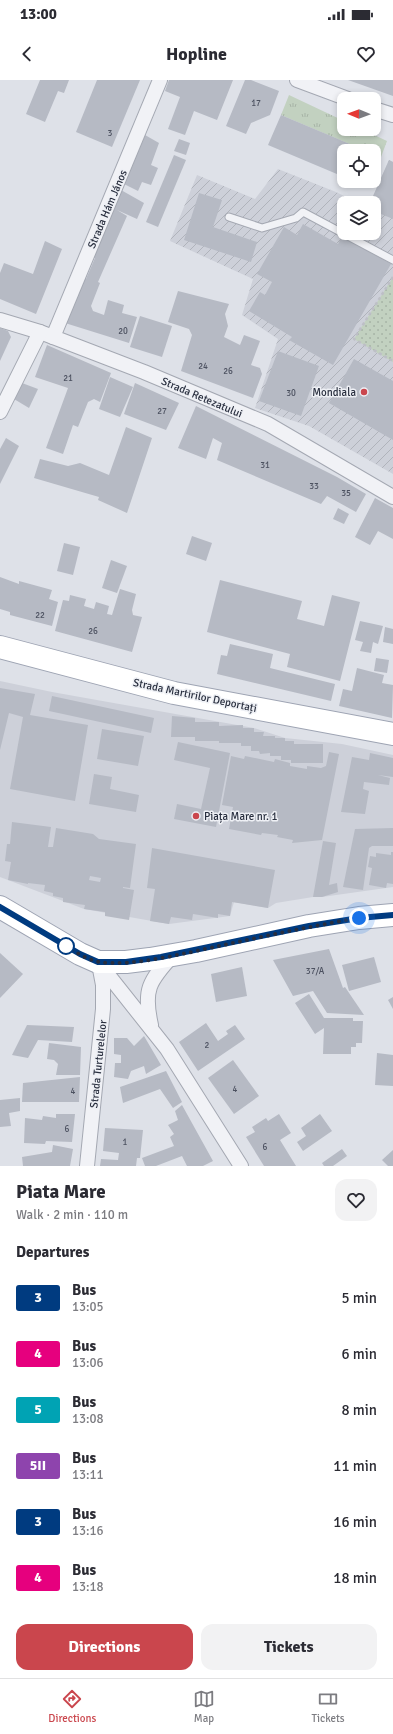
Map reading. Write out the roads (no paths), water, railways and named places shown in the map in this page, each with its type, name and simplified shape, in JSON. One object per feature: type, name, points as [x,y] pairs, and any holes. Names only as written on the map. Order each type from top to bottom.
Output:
[{"type":"main road","name":"Strada Martirilor Deportați","points":[[0,647],[174,693],[393,734]]},
{"type":"main road","points":[[0,907],[80,954],[98,962],[126,962],[173,955],[309,926],[359,918],[393,915]]},
{"type":"street","name":"Strada Hám János","points":[[53,337],[160,80]]},
{"type":"street","points":[[297,80],[337,95]]},
{"type":"street","points":[[381,111],[393,115]]},
{"type":"street","name":"Strada Retezatului","points":[[0,320],[40,332],[144,372],[268,424],[393,497]]},
{"type":"street","points":[[0,412],[40,332]]},
{"type":"street","points":[[151,1028],[146,1007],[149,988],[157,973],[173,955]]},
{"type":"street","points":[[98,962],[167,1049],[241,1166]]},
{"type":"street","name":"Strada Turturelelor","points":[[87,1166],[103,1009],[103,985],[98,962]]},
{"type":"lane","points":[[229,217],[262,228],[296,218],[303,212],[393,260]]},
{"type":"place","name":"Mondiala","points":[[364,392]]},
{"type":"place","name":"Piața Mare nr. 1","points":[[196,816]]}]
